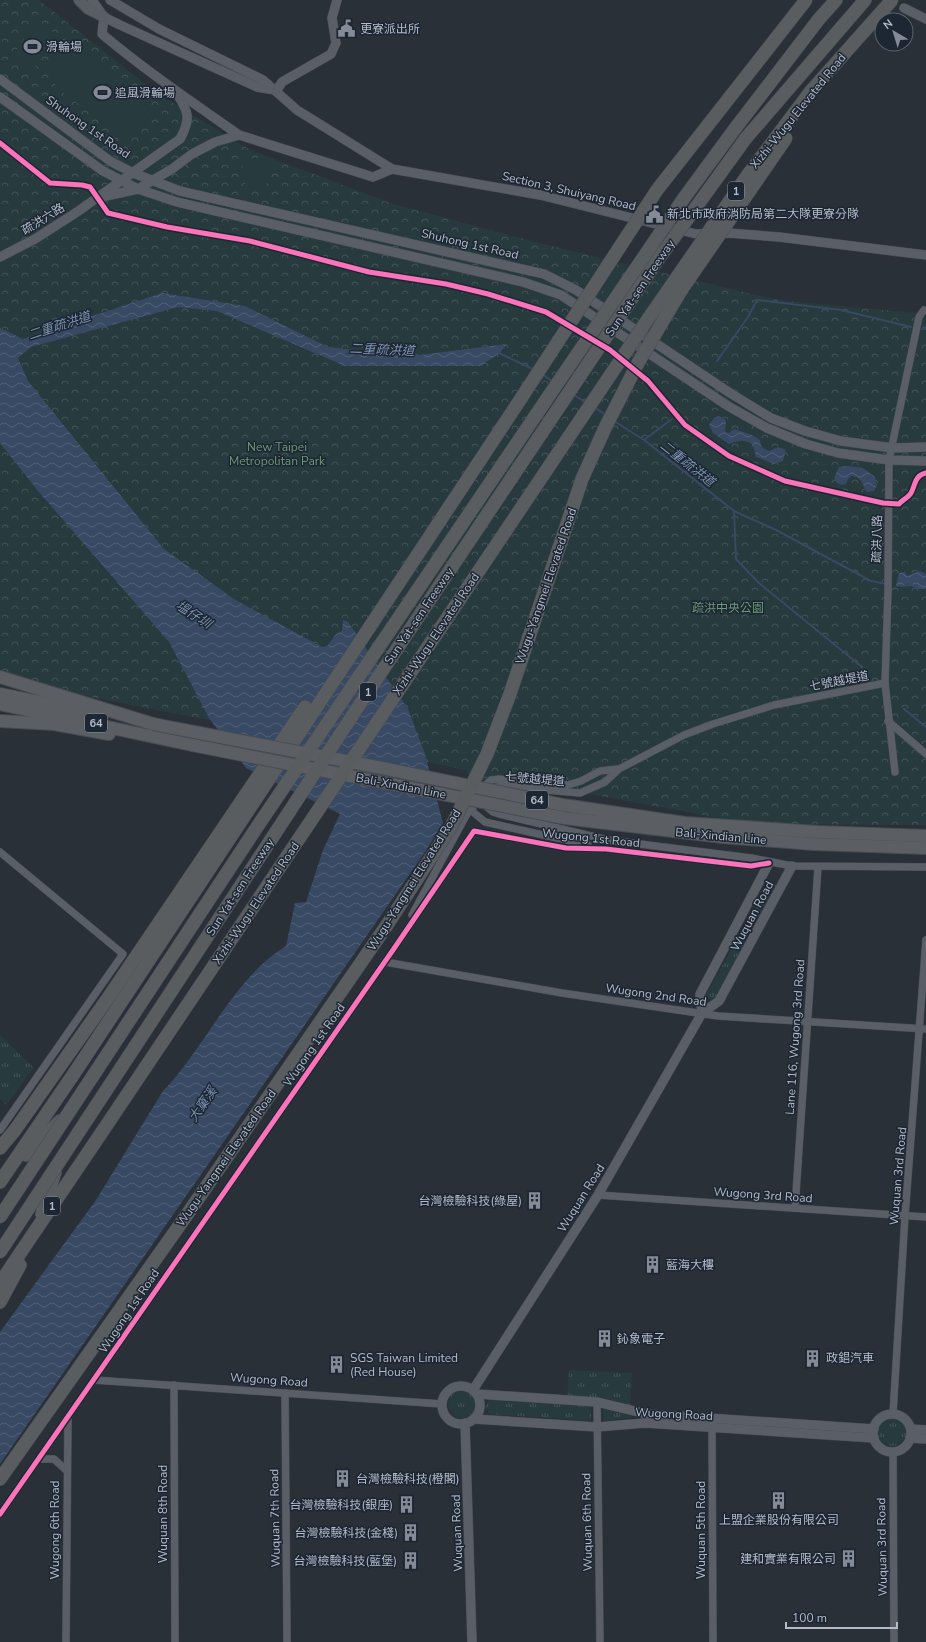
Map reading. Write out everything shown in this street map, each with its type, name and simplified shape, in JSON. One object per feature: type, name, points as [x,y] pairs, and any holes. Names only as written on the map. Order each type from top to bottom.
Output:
[{"type":"highway","points":[[0,1182],[75,1072],[516,406],[657,190],[806,0]]},
{"type":"highway","name":"Sun Yat-sen Freeway","points":[[0,1217],[255,830],[684,198],[819,19],[836,0]]},
{"type":"highway","name":"Sun Yat-sen Freeway","points":[[0,1252],[366,695],[657,261],[746,138],[865,0]]},
{"type":"highway","name":"Xizhi-Wugu Elevated Road","points":[[0,1283],[746,176],[811,91],[892,0]]},
{"type":"highway","name":"Wugu-Yangmei Elevated Road","points":[[0,1479],[305,1044],[451,827],[486,754],[505,708],[582,479],[605,428],[638,363],[682,289],[764,171],[833,66]]},
{"type":"highway","points":[[0,1148],[15,1130],[113,991],[460,479],[516,406]]},
{"type":"highway","points":[[0,678],[153,724]]},
{"type":"highway","name":"Bali-Xindian Line","points":[[0,694],[570,806],[684,823],[818,832],[926,836]]},
{"type":"highway","name":"Bali-Xindian Line","points":[[0,704],[192,745],[571,819],[735,838],[814,844],[926,848]]},
{"type":"highway","points":[[0,722],[54,724],[116,736],[192,745]]},
{"type":"highway","points":[[0,1182],[73,1106]]},
{"type":"highway","points":[[0,1302],[9,1288],[38,1227],[56,1167]]},
{"type":"main road","points":[[79,0],[88,9],[104,17]]},
{"type":"street","points":[[92,0],[104,17],[256,87],[277,90],[282,82],[331,54],[336,43],[332,18],[337,0]]},
{"type":"street","name":"Section 3, Shuiyang Road","points":[[110,0],[159,29],[263,80],[277,90],[296,110],[392,168],[540,195],[696,234],[728,233],[779,237],[926,255]]},
{"type":"street","points":[[904,8],[926,19]]},
{"type":"street","points":[[104,17],[102,34],[135,62],[177,94],[239,135],[373,177],[392,168]]},
{"type":"street","name":"Shuhong 1st Road","points":[[0,79],[110,161],[152,181],[180,191],[544,274],[576,290],[730,393],[771,418],[805,431],[841,441],[892,448],[926,448]]},
{"type":"street","name":"疏洪六路","points":[[0,257],[35,239],[97,198],[180,139],[188,125],[187,109],[177,94]]},
{"type":"street","name":"Shuhong 1st Road","points":[[0,97],[103,171],[138,189],[177,202],[523,282],[561,295],[728,406],[767,428],[806,444],[838,453],[889,460],[926,461]]},
{"type":"street","points":[[138,189],[198,151],[215,142],[239,135]]},
{"type":"street","name":"疏洪六路","points":[[97,198],[138,189]]},
{"type":"street","name":"疏洪八路","points":[[894,772],[884,683],[888,591],[889,460],[919,317],[924,310]]},
{"type":"street","name":"七號越堤道","points":[[393,950],[479,791],[491,780],[499,779],[568,784],[581,781],[600,771],[619,768],[684,735],[743,714],[774,705],[884,683]]},
{"type":"street","points":[[888,721],[926,754]]},
{"type":"street","name":"七號越堤道","points":[[608,840],[493,812],[487,807],[486,800],[489,792],[500,786],[580,793],[605,782],[619,768]]},
{"type":"street","points":[[472,804],[473,812],[485,822],[606,848]]},
{"type":"street","name":"Wugong 1st Road","points":[[0,1514],[385,962],[474,831],[566,848],[606,848],[751,866],[769,863]]},
{"type":"street","name":"Wugong 1st Road","points":[[608,840],[750,858],[769,863],[792,866],[926,867]]},
{"type":"street","points":[[0,852],[123,954],[0,1130]]},
{"type":"street","name":"Wuquan Road","points":[[702,1013],[700,994],[769,863]]},
{"type":"street","name":"Wuquan Road","points":[[475,1392],[598,1195],[702,1013],[719,1001],[792,866]]},
{"type":"street","name":"Lane 116, Wugong 3rd Road","points":[[795,1208],[818,867]]},
{"type":"street","name":"Wuquan 3rd Road","points":[[893,1414],[905,1216],[923,1028],[926,940]]},
{"type":"street","name":"Wugong 2nd Road","points":[[385,962],[562,993],[702,1013],[923,1028]]},
{"type":"street","name":"Wugong 3rd Road","points":[[598,1195],[926,1217]]},
{"type":"street","name":"Wugong Road","points":[[94,1380],[442,1404]]},
{"type":"street","name":"Wuquan 8th Road","points":[[174,1386],[175,1642]]},
{"type":"street","points":[[463,1386],[475,1392],[480,1404],[480,1409],[474,1419],[465,1424],[455,1423],[447,1418],[442,1404],[446,1394],[454,1388],[463,1386]]},
{"type":"street","name":"Wugong Road","points":[[475,1392],[597,1402],[647,1414],[712,1423]]},
{"type":"street","name":"Wuquan 7th Road","points":[[284,1393],[287,1642]]},
{"type":"street","name":"Wuquan 6th Road","points":[[597,1402],[600,1642]]},
{"type":"street","points":[[893,1414],[906,1420],[910,1434],[903,1448],[893,1452],[879,1446],[874,1433],[880,1418],[893,1414]]},
{"type":"street","name":"Wugong 6th Road","points":[[66,1642],[66,1470],[68,1418]]},
{"type":"street","name":"Wugong Road","points":[[474,1419],[597,1427],[645,1423],[712,1423],[874,1433]]},
{"type":"street","name":"Wuquan 5th Road","points":[[712,1423],[713,1642]]},
{"type":"street","name":"Wuquan Road","points":[[465,1424],[472,1642]]},
{"type":"street","points":[[910,1434],[926,1430]]},
{"type":"street","points":[[910,1434],[926,1439]]},
{"type":"street","name":"Wuquan 3rd Road","points":[[893,1452],[894,1642]]},
{"type":"street","points":[[39,1459],[54,1459],[66,1470]]},
{"type":"green space","name":"New Taipei Metropolitan Park","points":[[0,0],[39,0],[154,91],[250,150],[393,204],[539,243],[756,295],[787,301],[926,314],[926,825],[751,824],[574,791],[471,780],[466,770],[49,689],[0,672]]},
{"type":"green space","name":"滑輪場","points":[[37,20],[57,35],[30,74],[9,60]]},
{"type":"green space","name":"追風滑輪場","points":[[73,49],[83,50],[145,97],[148,105],[148,112],[146,119],[137,129],[123,132],[115,131],[58,89],[52,76],[52,64],[59,55],[65,51]]},
{"type":"green space","points":[[256,158],[267,162],[271,173],[267,184],[256,188],[245,184],[241,173],[245,162]]},
{"type":"green space","points":[[601,269],[627,286],[618,300],[591,283]]},
{"type":"green space","points":[[630,288],[656,305],[647,319],[620,302]]},
{"type":"green space","points":[[772,882],[776,885],[770,900],[758,917],[751,922],[750,916]]},
{"type":"green space","points":[[737,939],[742,939],[745,944],[714,999],[710,1000],[706,995]]},
{"type":"green space","points":[[0,1035],[34,1068],[6,1105],[0,1099]]},
{"type":"green space","points":[[569,1370],[632,1373],[630,1406],[567,1397]]},
{"type":"green space","points":[[462,1390],[472,1394],[476,1404],[472,1414],[462,1418],[452,1414],[448,1404],[452,1394]]},
{"type":"green space","points":[[491,1399],[591,1405],[591,1421],[490,1414],[485,1407],[487,1402]]},
{"type":"green space","points":[[603,1408],[633,1415],[630,1418],[604,1421]]},
{"type":"green space","points":[[892,1418],[902,1422],[906,1432],[902,1442],[892,1446],[882,1442],[878,1432],[882,1422]]},
{"type":"water","points":[[162,293],[245,306],[328,347],[411,356],[507,344],[500,353],[480,366],[345,366],[217,311],[178,307],[31,347],[18,358],[28,381],[164,549],[234,599],[322,647],[327,646],[336,634],[342,631],[343,620],[348,622],[408,709],[425,754],[443,823],[427,849],[0,1464],[0,1332],[96,1200],[163,1091],[193,1054],[235,994],[250,976],[267,960],[286,946],[295,903],[306,902],[323,850],[340,814],[246,768],[209,718],[169,642],[38,491],[0,443],[0,328],[23,339]]},
{"type":"water","points":[[719,416],[726,420],[725,432],[729,433],[734,429],[752,435],[760,440],[762,447],[770,451],[778,448],[786,450],[783,461],[774,464],[756,457],[753,445],[750,443],[742,441],[729,444],[713,433],[709,425],[714,418]]},
{"type":"water","points":[[849,466],[863,468],[875,477],[877,485],[874,491],[867,492],[860,480],[852,476],[848,479],[846,484],[841,485],[836,482],[834,478],[839,467]]},
{"type":"water","points":[[920,571],[926,574],[926,589],[917,589],[907,584],[900,587],[896,586],[899,573],[905,572],[907,576]]},
{"type":"waterway","points":[[717,361],[748,317],[757,300],[841,310],[911,327]]},
{"type":"waterway","name":"二重疏洪道","points":[[499,353],[535,370]]},
{"type":"waterway","name":"二重疏洪道","points":[[542,374],[553,382]]},
{"type":"waterway","name":"二重疏洪道","points":[[574,395],[587,403]]},
{"type":"waterway","name":"二重疏洪道","points":[[594,407],[606,415]]},
{"type":"waterway","points":[[644,440],[672,419]]},
{"type":"waterway","name":"二重疏洪道","points":[[614,421],[644,440],[734,511],[776,530],[871,581],[886,584]]},
{"type":"waterway","name":"二重疏洪道","points":[[734,511],[736,559],[759,583],[862,667]]},
{"type":"waterway","name":"二重疏洪道","points":[[902,586],[912,585]]},
{"type":"waterway","points":[[904,709],[926,727]]},
{"type":"cycle path","points":[[0,143],[50,183],[90,187],[108,213],[167,227],[250,241],[369,272],[446,284],[488,294],[546,312],[610,350],[648,381],[685,425],[729,456],[785,481],[883,503],[899,504],[911,493],[917,478],[926,473]]},
{"type":"cycle path","points":[[0,1514],[393,950],[474,831],[566,848],[606,849],[751,866],[769,863]]},
{"type":"place","name":"更寮派出所","points":[[347,29]]},
{"type":"place","name":"滑輪場","points":[[33,47]]},
{"type":"place","name":"追風滑輪場","points":[[102,93]]},
{"type":"place","name":"新北市政府消防局第二大隊更寮分隊","points":[[654,214]]},
{"type":"place","name":"台灣檢驗科技(綠屋)","points":[[535,1201]]},
{"type":"place","name":"藍海大樓","points":[[653,1265]]},
{"type":"place","name":"鈊象電子","points":[[604,1339]]},
{"type":"place","name":"政錩汽車","points":[[813,1358]]},
{"type":"place","name":"SGS Taiwan Limited (Red House)","points":[[337,1365]]},
{"type":"place","name":"台灣檢驗科技(橙閣)","points":[[343,1479]]},
{"type":"place","name":"上盟企業股份有限公司","points":[[779,1501]]},
{"type":"place","name":"台灣檢驗科技(銀座)","points":[[406,1505]]},
{"type":"place","name":"台灣檢驗科技(金棧)","points":[[411,1533]]},
{"type":"place","name":"建和實業有限公司","points":[[849,1559]]},
{"type":"place","name":"台灣檢驗科技(藍堡)","points":[[410,1561]]},
{"type":"park label","name":"疏洪中央公園","points":[[728,608]]},
{"type":"water label","name":"塭仔圳","points":[[194,614]]},
{"type":"water label","name":"大窠溪","points":[[202,1104]]}]
